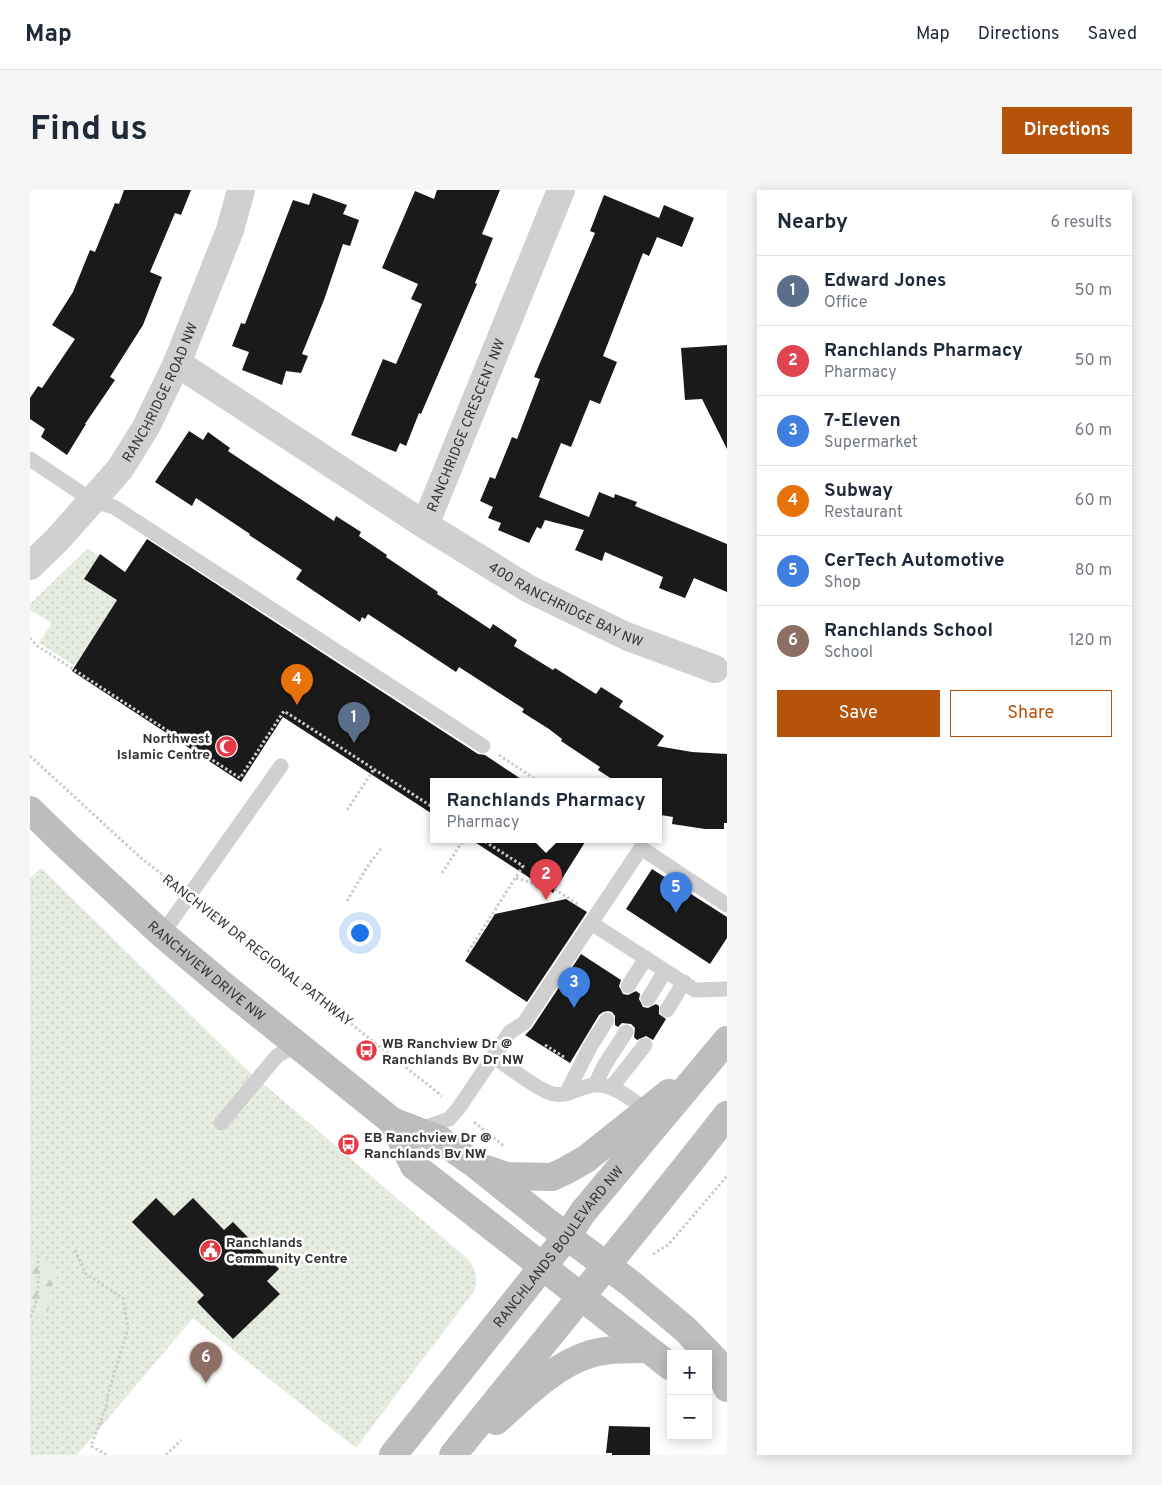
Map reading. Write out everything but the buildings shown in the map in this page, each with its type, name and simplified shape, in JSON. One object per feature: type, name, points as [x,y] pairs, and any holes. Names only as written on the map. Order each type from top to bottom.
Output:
[{"type":"street","name":"RANCHRIDGE ROAD NW","points":[[30,566],[57,540],[120,469],[146,427],[177,363],[230,230],[241,190]]},
{"type":"street","name":"RANCHRIDGE CRESCENT NW","points":[[177,363],[425,525],[562,190]]},
{"type":"street","name":"400 RANCHRIDGE BAY NW","points":[[425,525],[529,589],[626,636],[714,669]]},
{"type":"street","name":"RANCHVIEW DRIVE NW","points":[[30,810],[162,934],[392,1121],[439,1138],[608,1265],[685,1329],[715,1360],[727,1388]]},
{"type":"street","points":[[476,1165],[506,1176],[552,1177],[565,1171],[586,1159],[671,1092],[726,1042]]},
{"type":"street","name":"RANCHLANDS BOULEVARD NW","points":[[393,1455],[567,1236],[583,1212],[726,1042]]},
{"type":"street","points":[[454,1455],[580,1296],[608,1265],[727,1116]]},
{"type":"street","name":"RANCHVIEW DRIVE NW","points":[[392,1121],[414,1166],[667,1364]]},
{"type":"street","points":[[454,1455],[547,1377],[579,1358],[618,1349],[647,1349]]},
{"type":"street","points":[[712,1391],[727,1397]]},
{"type":"lane","points":[[30,459],[93,501],[114,507],[483,746]]},
{"type":"lane","points":[[162,934],[281,766]]},
{"type":"lane","points":[[417,1130],[449,1119],[458,1109],[495,1057],[510,1032],[524,1023],[641,848],[727,904]]},
{"type":"lane","points":[[593,920],[695,990],[727,989]]},
{"type":"lane","points":[[628,986],[646,958]]},
{"type":"lane","points":[[648,999],[665,971]]},
{"type":"lane","points":[[667,1010],[684,982]]},
{"type":"lane","points":[[566,1094],[590,1047],[607,1020]]},
{"type":"lane","points":[[595,1085],[604,1066],[626,1032]]},
{"type":"lane","points":[[612,1088],[646,1045]]},
{"type":"lane","points":[[221,1123],[277,1056],[289,1049],[300,1047]]},
{"type":"lane","points":[[495,1057],[518,1074],[552,1094],[566,1094],[595,1085],[612,1088],[646,1110]]},
{"type":"path","points":[[30,638],[36,645],[240,778],[284,711],[430,805]]},
{"type":"path","points":[[483,746],[533,778]]},
{"type":"path","name":"RANCHVIEW DR REGIONAL PATHWAY","points":[[30,756],[142,858],[510,1150]]},
{"type":"path","points":[[347,810],[374,769]]},
{"type":"path","points":[[442,873],[461,843]]},
{"type":"path","points":[[468,952],[524,866],[487,843]]},
{"type":"path","points":[[347,901],[381,849]]},
{"type":"path","points":[[516,878],[556,890],[593,920]]},
{"type":"path","points":[[653,1254],[668,1245],[727,1176]]},
{"type":"path","points":[[75,1250],[86,1274],[123,1298],[128,1328],[108,1394],[106,1407],[92,1446],[107,1455]]},
{"type":"path","points":[[30,1317],[36,1304],[39,1289],[38,1254]]},
{"type":"path","points":[[166,1455],[181,1440]]},
{"type":"green space","points":[[88,548],[98,557],[117,600],[75,666],[39,643],[52,623],[30,610],[30,604]]},
{"type":"green space","points":[[41,868],[246,1069],[470,1261],[476,1276],[474,1291],[356,1448],[193,1318],[77,1455],[30,1455],[30,878]]},
{"type":"green space","points":[[30,1252],[38,1254],[56,1267],[48,1312],[30,1318]]},
{"type":"place","name":"Subway","points":[[297,705]]},
{"type":"place","name":"Edward Jones","points":[[354,743]]},
{"type":"place","name":"Northwest Islamic Centre","points":[[226,746]]},
{"type":"place","name":"Ranchlands Pharmacy","points":[[546,900]]},
{"type":"place","name":"CerTech Automotive","points":[[676,913]]},
{"type":"place","name":"7-Eleven","points":[[574,1008]]},
{"type":"place","name":"WB Ranchview Dr @ Ranchlands Bv Dr NW","points":[[366,1051]]},
{"type":"place","name":"EB Ranchview Dr @ Ranchlands Bv NW","points":[[348,1145]]},
{"type":"place","name":"Ranchlands Community Centre","points":[[210,1250]]},
{"type":"place","name":"Ranchlands School","points":[[206,1383]]}]
